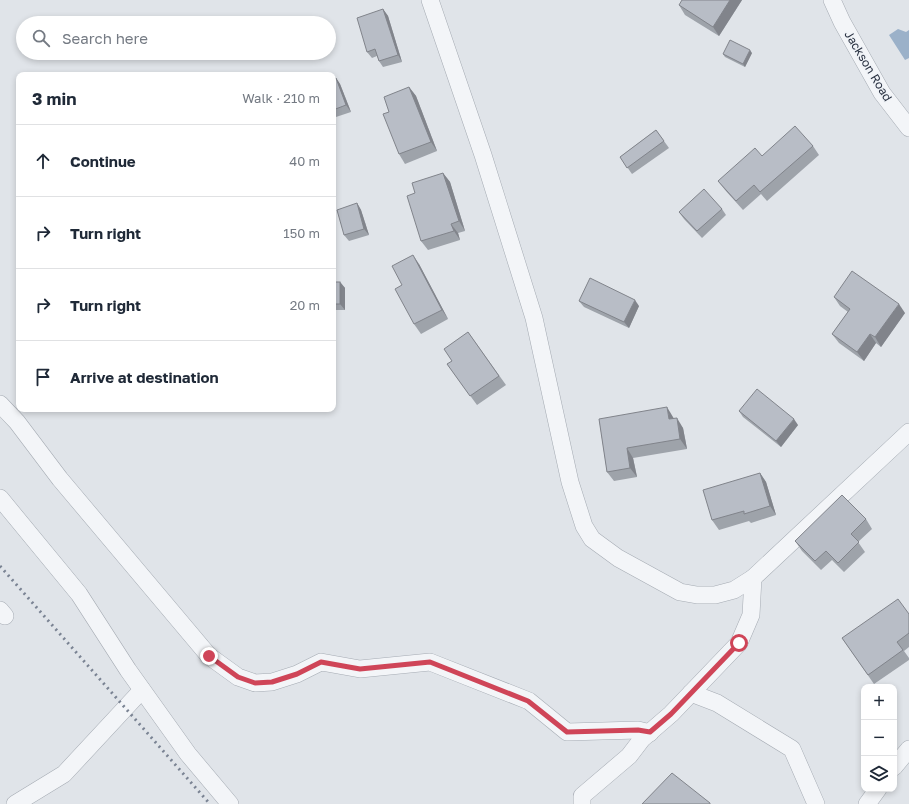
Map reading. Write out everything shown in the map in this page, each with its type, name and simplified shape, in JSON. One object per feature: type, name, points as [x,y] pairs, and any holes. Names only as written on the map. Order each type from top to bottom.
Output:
[{"type":"street","points":[[430,0],[483,155],[534,318],[570,482],[584,526],[592,539],[618,558],[680,592],[697,595],[715,595],[734,590],[753,578],[909,432]]},
{"type":"street","name":"Jackson Road","points":[[832,0],[842,22],[882,93],[909,128]]},
{"type":"street","points":[[0,404],[17,422],[60,479],[209,656],[238,677],[255,683],[272,682],[297,674],[321,662],[360,669],[430,662],[528,701],[567,732],[638,730],[650,732]]},
{"type":"street","points":[[0,498],[79,594],[142,690],[188,754],[230,804]]},
{"type":"street","points":[[582,804],[582,796],[629,756],[650,732],[671,714],[739,643],[751,615],[753,578]]},
{"type":"street","points":[[15,804],[64,774],[142,690]]},
{"type":"street","points":[[691,693],[717,703],[792,749],[816,804]]},
{"type":"street","points":[[897,763],[909,749]]},
{"type":"street","points":[[867,804],[876,792]]},
{"type":"water","points":[[898,29],[906,32],[909,30],[909,58],[905,60],[889,35]]},
{"type":"building","points":[[682,0],[730,0],[713,27],[679,5]]},
{"type":"building","points":[[383,9],[398,55],[379,61],[375,49],[367,52],[357,18]]},
{"type":"building","points":[[730,40],[750,50],[743,64],[723,54]]},
{"type":"building","points":[[336,78],[346,105],[336,109]]},
{"type":"building","points":[[409,87],[431,142],[399,154],[383,114],[389,112],[384,97]]},
{"type":"building","points":[[795,126],[813,146],[760,192],[754,185],[736,201],[718,181],[755,148],[762,156]]},
{"type":"building","points":[[656,130],[664,141],[627,168],[620,157]]},
{"type":"building","points":[[443,173],[459,221],[451,224],[454,231],[421,241],[407,196],[415,193],[412,183]]},
{"type":"building","points":[[704,189],[722,209],[697,231],[679,212]]},
{"type":"building","points":[[357,203],[364,229],[344,235],[337,210]]},
{"type":"building","points":[[413,255],[442,310],[414,324],[395,289],[402,285],[392,266]]},
{"type":"building","points":[[852,271],[899,304],[875,337],[870,334],[857,352],[832,334],[850,309],[834,297]]},
{"type":"building","points":[[590,278],[635,300],[624,322],[579,301]]},
{"type":"building","points":[[336,282],[340,282],[340,304],[336,304]]},
{"type":"building","points":[[468,332],[499,376],[470,396],[447,364],[452,361],[444,349]]},
{"type":"building","points":[[757,389],[794,419],[776,441],[739,411]]},
{"type":"building","points":[[667,407],[669,419],[677,418],[680,439],[627,448],[630,468],[607,472],[599,419]]},
{"type":"building","points":[[760,473],[770,506],[744,514],[744,511],[712,520],[703,490]]},
{"type":"building","points":[[842,495],[866,519],[851,534],[859,542],[838,563],[826,551],[815,561],[795,541]]},
{"type":"building","points":[[898,599],[909,614],[909,633],[897,642],[903,650],[868,675],[842,638]]},
{"type":"building","points":[[672,773],[710,803],[710,804],[642,804]]},
{"type":"railway","points":[[0,566],[210,804]]},
{"type":"route","points":[[209,656],[238,677],[255,683],[272,682],[297,674],[321,662],[360,669],[430,662],[528,701],[567,732],[638,730],[650,732],[671,714],[739,643]]}]
